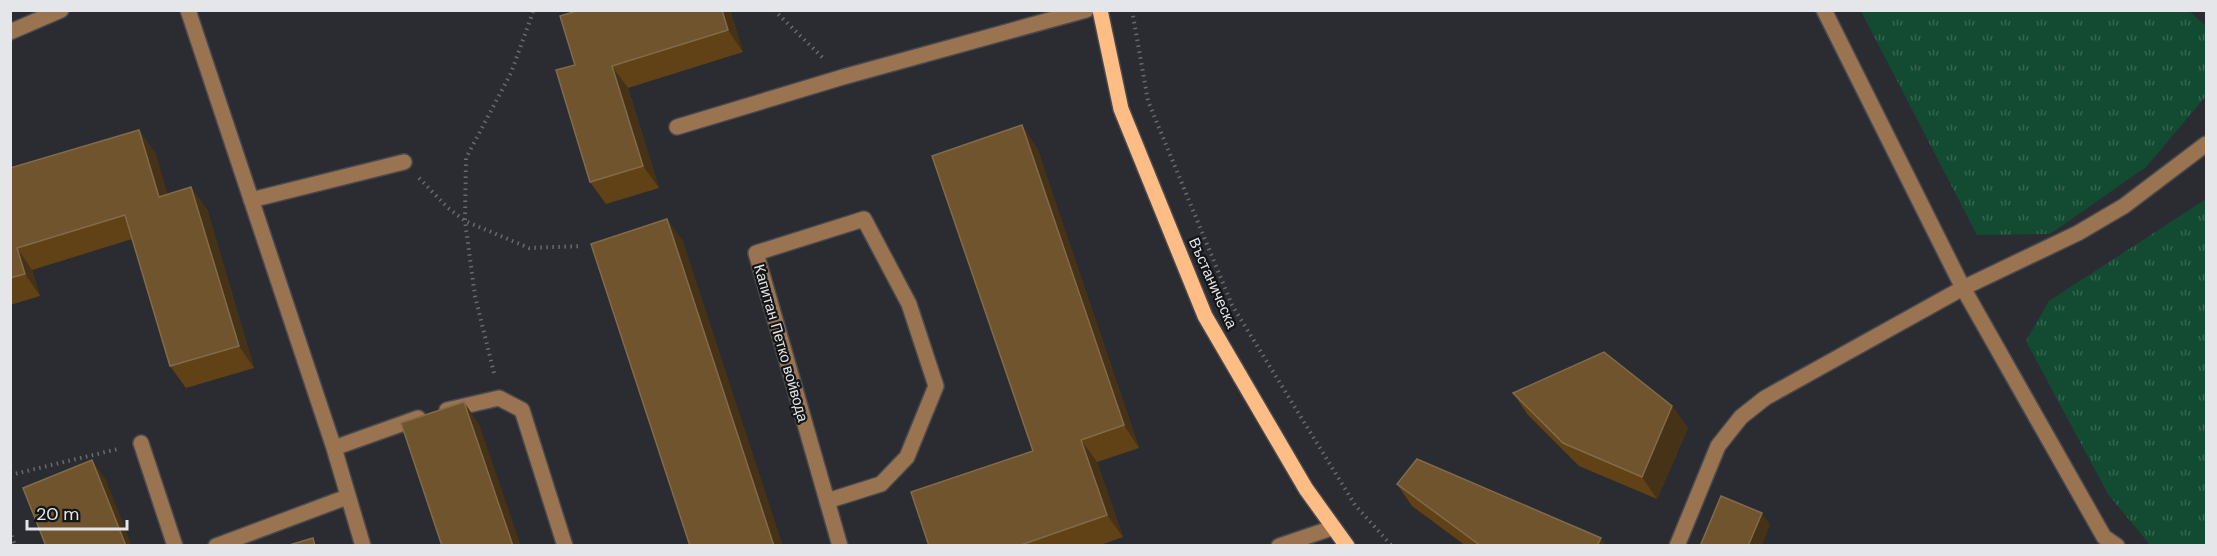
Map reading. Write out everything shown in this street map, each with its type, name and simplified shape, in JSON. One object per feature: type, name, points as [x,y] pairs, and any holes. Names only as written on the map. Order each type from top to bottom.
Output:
[{"type":"main road","name":"Въстаническа","points":[[1100,10],[1121,109],[1205,316],[1306,489],[1347,546]]},
{"type":"street","points":[[10,32],[61,10]]},
{"type":"street","points":[[188,10],[334,448],[363,546]]},
{"type":"street","points":[[677,127],[843,77],[1086,10]]},
{"type":"street","points":[[1824,10],[1963,288],[2104,537],[2117,546]]},
{"type":"street","points":[[1677,546],[1718,446],[1741,417],[1765,398],[1963,288],[2078,233],[2106,217],[2206,144]]},
{"type":"street","points":[[251,200],[404,162]]},
{"type":"street","name":"Капитан Петко войвода","points":[[827,501],[881,484],[908,457],[936,386],[909,304],[864,219],[756,253],[827,501],[840,546]]},
{"type":"street","points":[[334,448],[434,412],[499,398],[522,410],[565,546]]},
{"type":"street","points":[[141,443],[175,546]]},
{"type":"street","points":[[216,546],[347,497]]},
{"type":"street","points":[[1279,546],[1332,528]]},
{"type":"path","points":[[499,398],[475,296],[465,221],[466,158],[511,73],[533,12],[537,10]]},
{"type":"path","points":[[774,10],[843,77]]},
{"type":"path","points":[[1132,10],[1148,101],[1232,305],[1355,505],[1392,546]]},
{"type":"path","points":[[404,162],[448,208],[465,221],[528,248],[582,246]]},
{"type":"path","points":[[10,475],[141,443]]},
{"type":"path","points":[[10,530],[15,546]]},
{"type":"green space","points":[[1861,11],[2189,11],[2206,26],[2206,96],[2146,167],[2050,234],[1977,235]]},
{"type":"green space","points":[[2206,199],[2206,545],[2150,545],[2108,494],[2026,341],[2049,301]]},
{"type":"building","points":[[580,10],[722,10],[728,30],[612,66],[643,166],[590,182],[556,70],[575,65],[560,16]]},
{"type":"building","points":[[1022,125],[1124,425],[1081,440],[1107,515],[1018,546],[929,546],[911,492],[1033,451],[932,156]]},
{"type":"building","points":[[139,130],[159,197],[191,187],[239,346],[170,366],[125,215],[17,248],[25,274],[10,278],[10,168]]},
{"type":"building","points":[[667,219],[774,546],[690,546],[591,244]]},
{"type":"building","points":[[1604,352],[1672,406],[1642,477],[1563,443],[1513,393]]},
{"type":"building","points":[[464,402],[513,546],[442,546],[401,423]]},
{"type":"building","points":[[1417,459],[1601,538],[1597,546],[1481,546],[1397,484]]},
{"type":"building","points":[[92,460],[126,546],[46,546],[23,488]]},
{"type":"building","points":[[1721,496],[1762,513],[1748,546],[1704,546],[1701,544]]},
{"type":"building","points":[[313,538],[315,546],[286,546]]}]
